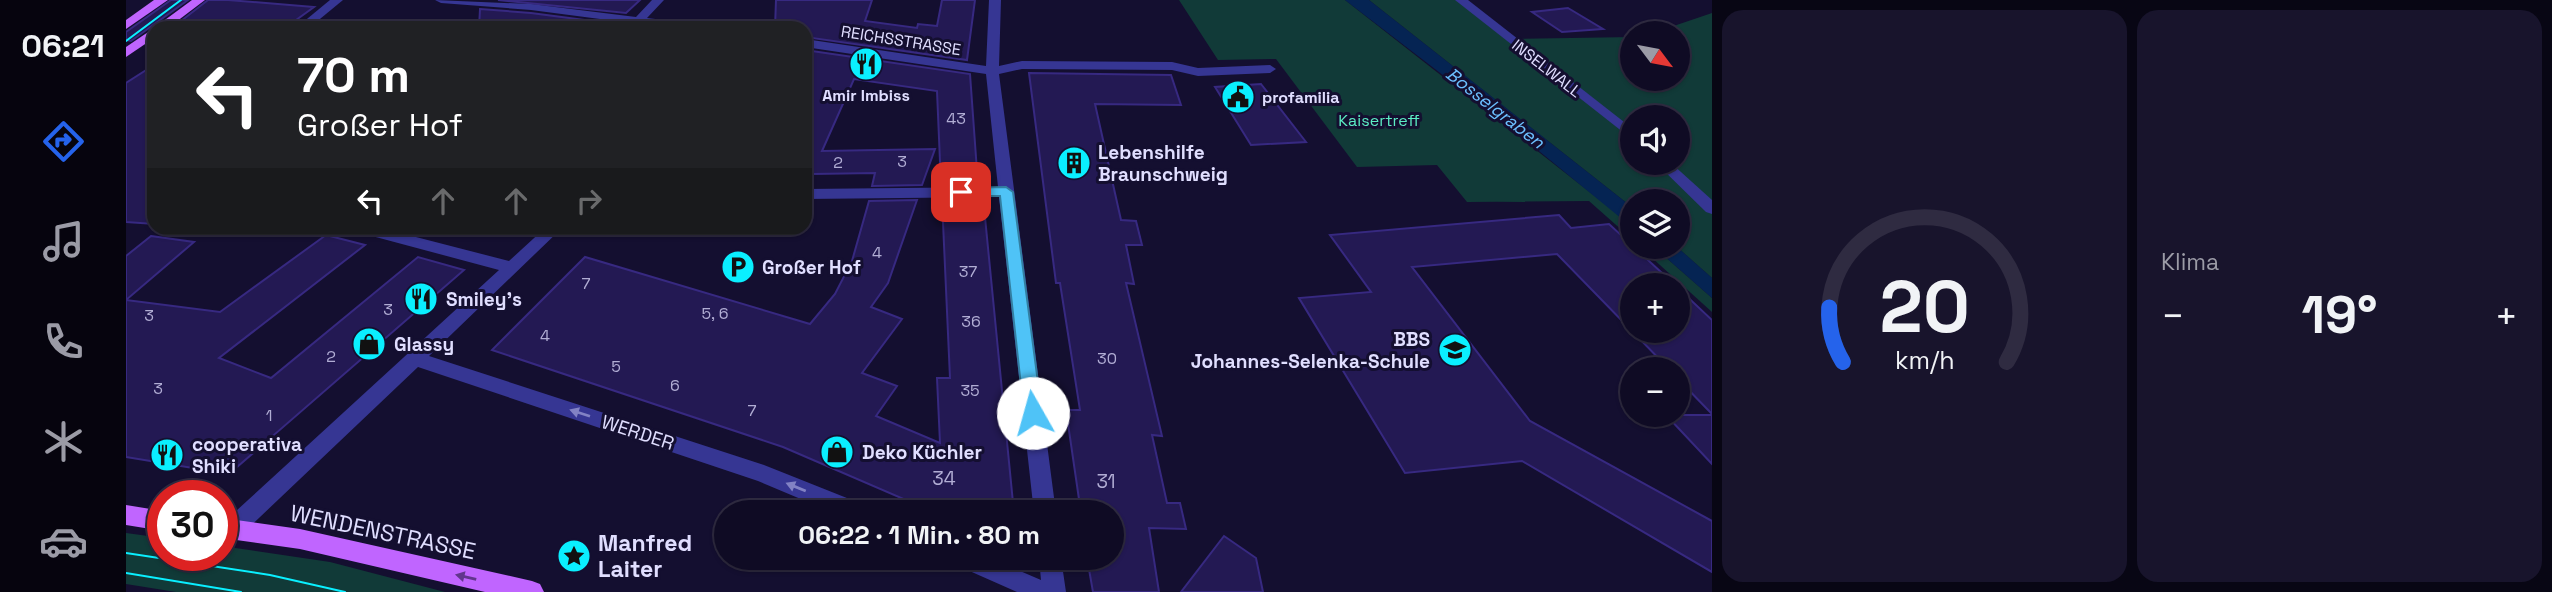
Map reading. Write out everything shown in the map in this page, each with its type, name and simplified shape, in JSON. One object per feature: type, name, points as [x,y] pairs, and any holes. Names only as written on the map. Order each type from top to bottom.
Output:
[{"type":"main road","points":[[126,25],[162,0]]},
{"type":"main road","points":[[170,21],[199,0]]},
{"type":"main road","points":[[126,53],[147,37]]},
{"type":"main road","points":[[126,515],[147,518]]},
{"type":"main road","name":"WENDENSTRASSE","points":[[238,530],[300,539],[532,592]]},
{"type":"street","points":[[311,21],[337,0]]},
{"type":"street","points":[[441,0],[534,3],[646,21]]},
{"type":"street","points":[[639,20],[658,0]]},
{"type":"street","points":[[995,0],[992,71],[1043,500]]},
{"type":"street","name":"INSELWALL","points":[[1461,0],[1620,126]]},
{"type":"street","name":"REICHSSTRASSE","points":[[812,44],[992,71],[1022,65],[1172,66],[1198,72],[1270,69]]},
{"type":"street","points":[[1676,175],[1712,209]]},
{"type":"street","points":[[812,194],[1006,192]]},
{"type":"street","points":[[389,235],[511,267]]},
{"type":"street","points":[[238,518],[546,235]]},
{"type":"street","name":"WERDER","points":[[414,358],[764,474],[827,500]]},
{"type":"street","points":[[992,570],[1043,592]]},
{"type":"street","points":[[1051,570],[1054,592]]},
{"type":"green space","name":"Kaisertreff","points":[[1179,0],[1345,0],[1615,212],[1620,216],[1620,228],[1589,201],[1467,202],[1437,165],[1357,167],[1276,59],[1218,60]]},
{"type":"green space","points":[[1369,0],[1458,0],[1510,39],[1620,37],[1620,91],[1690,91],[1688,21],[1712,13],[1712,278],[1690,259],[1690,189],[1620,189],[1620,198]]},
{"type":"green space","points":[[1653,259],[1668,259],[1684,273],[1669,273]]},
{"type":"green space","points":[[1690,279],[1712,298],[1712,312],[1690,292]]},
{"type":"green space","points":[[126,533],[147,536],[147,571],[238,571],[238,548],[330,562],[445,592],[176,592],[126,584]]},
{"type":"water","name":"Bosselgraben","points":[[1345,0],[1369,0],[1620,198],[1620,217],[1495,115]]},
{"type":"water","points":[[1668,259],[1690,259],[1712,278],[1712,298],[1690,279],[1690,273],[1684,273]]},
{"type":"building","points":[[171,0],[188,0],[159,21],[147,21],[147,29],[131,41],[126,40],[126,32]]},
{"type":"building","points":[[208,0],[314,7],[295,21],[181,21]]},
{"type":"building","points":[[498,0],[640,0],[626,13]]},
{"type":"building","points":[[776,0],[872,0],[865,21],[917,28],[918,24],[937,26],[942,0],[975,0],[967,60],[812,38],[812,21],[775,21]]},
{"type":"building","points":[[1568,8],[1603,29],[1562,32],[1532,12]]},
{"type":"building","points":[[480,9],[592,21],[479,21]]},
{"type":"building","points":[[812,51],[970,74],[978,185],[941,185],[937,91],[854,79],[822,151],[935,149],[922,185],[872,186],[875,173],[812,174]]},
{"type":"building","points":[[147,70],[147,224],[126,222],[126,83]]},
{"type":"building","points":[[1029,73],[1171,75],[1181,105],[1095,104],[1121,220],[1136,221],[1142,245],[1126,245],[1134,284],[1126,283],[1162,436],[1152,435],[1167,503],[1180,503],[1186,529],[1149,528],[1159,592],[1093,592],[1089,570],[1124,570],[1124,500],[1079,500],[1066,410],[1080,410],[1060,283],[1056,283]]},
{"type":"building","points":[[1261,84],[1306,142],[1251,145],[1215,87]]},
{"type":"building","points":[[917,200],[888,283],[871,307],[902,319],[862,373],[897,386],[876,416],[940,443],[937,378],[950,378],[942,200],[979,200],[980,207],[984,207],[1013,500],[906,500],[783,447],[492,350],[585,257],[810,324],[835,294],[852,261],[869,201]]},
{"type":"building","points":[[1559,215],[1571,228],[1609,224],[1620,234],[1620,259],[1647,259],[1662,273],[1620,273],[1620,319],[1557,254],[1412,267],[1530,421],[1712,521],[1712,572],[1522,461],[1405,473],[1299,298],[1371,292],[1330,235]]},
{"type":"building","points":[[326,235],[365,245],[219,358],[271,378],[418,257],[464,270],[229,474],[126,457],[126,300],[220,312]]},
{"type":"building","points":[[151,236],[194,242],[126,300],[126,256]]},
{"type":"building","points":[[1690,299],[1712,320],[1712,414],[1690,391],[1690,357],[1657,357],[1644,343],[1690,343]]},
{"type":"building","points":[[1690,415],[1712,415],[1712,464],[1677,427],[1690,427]]},
{"type":"building","points":[[1224,536],[1256,558],[1263,592],[1181,592]]},
{"type":"tram line","points":[[153,21],[181,0]]},
{"type":"tram line","points":[[126,41],[147,25]]},
{"type":"tram line","points":[[126,553],[270,575],[345,592]]},
{"type":"tram line","points":[[126,573],[241,592]]},
{"type":"place","name":"Amir Imbiss","points":[[866,64]]},
{"type":"place","name":"profamilia","points":[[1238,97]]},
{"type":"place","name":"Lebenshilfe Braunschweig","points":[[1074,163]]},
{"type":"place","name":"Großer Hof","points":[[738,267]]},
{"type":"place","name":"Smiley's","points":[[421,299]]},
{"type":"place","name":"Glassy","points":[[369,344]]},
{"type":"place","name":"BBS Johannes-Selenka-Schule","points":[[1455,350]]},
{"type":"place","name":"Deko Küchler","points":[[837,452]]},
{"type":"place","name":"cooperativa Shiki","points":[[167,455]]},
{"type":"place","name":"Manfred Laiter","points":[[574,556]]},
{"type":"route","points":[[961,192],[1006,192],[1033,413]]}]
